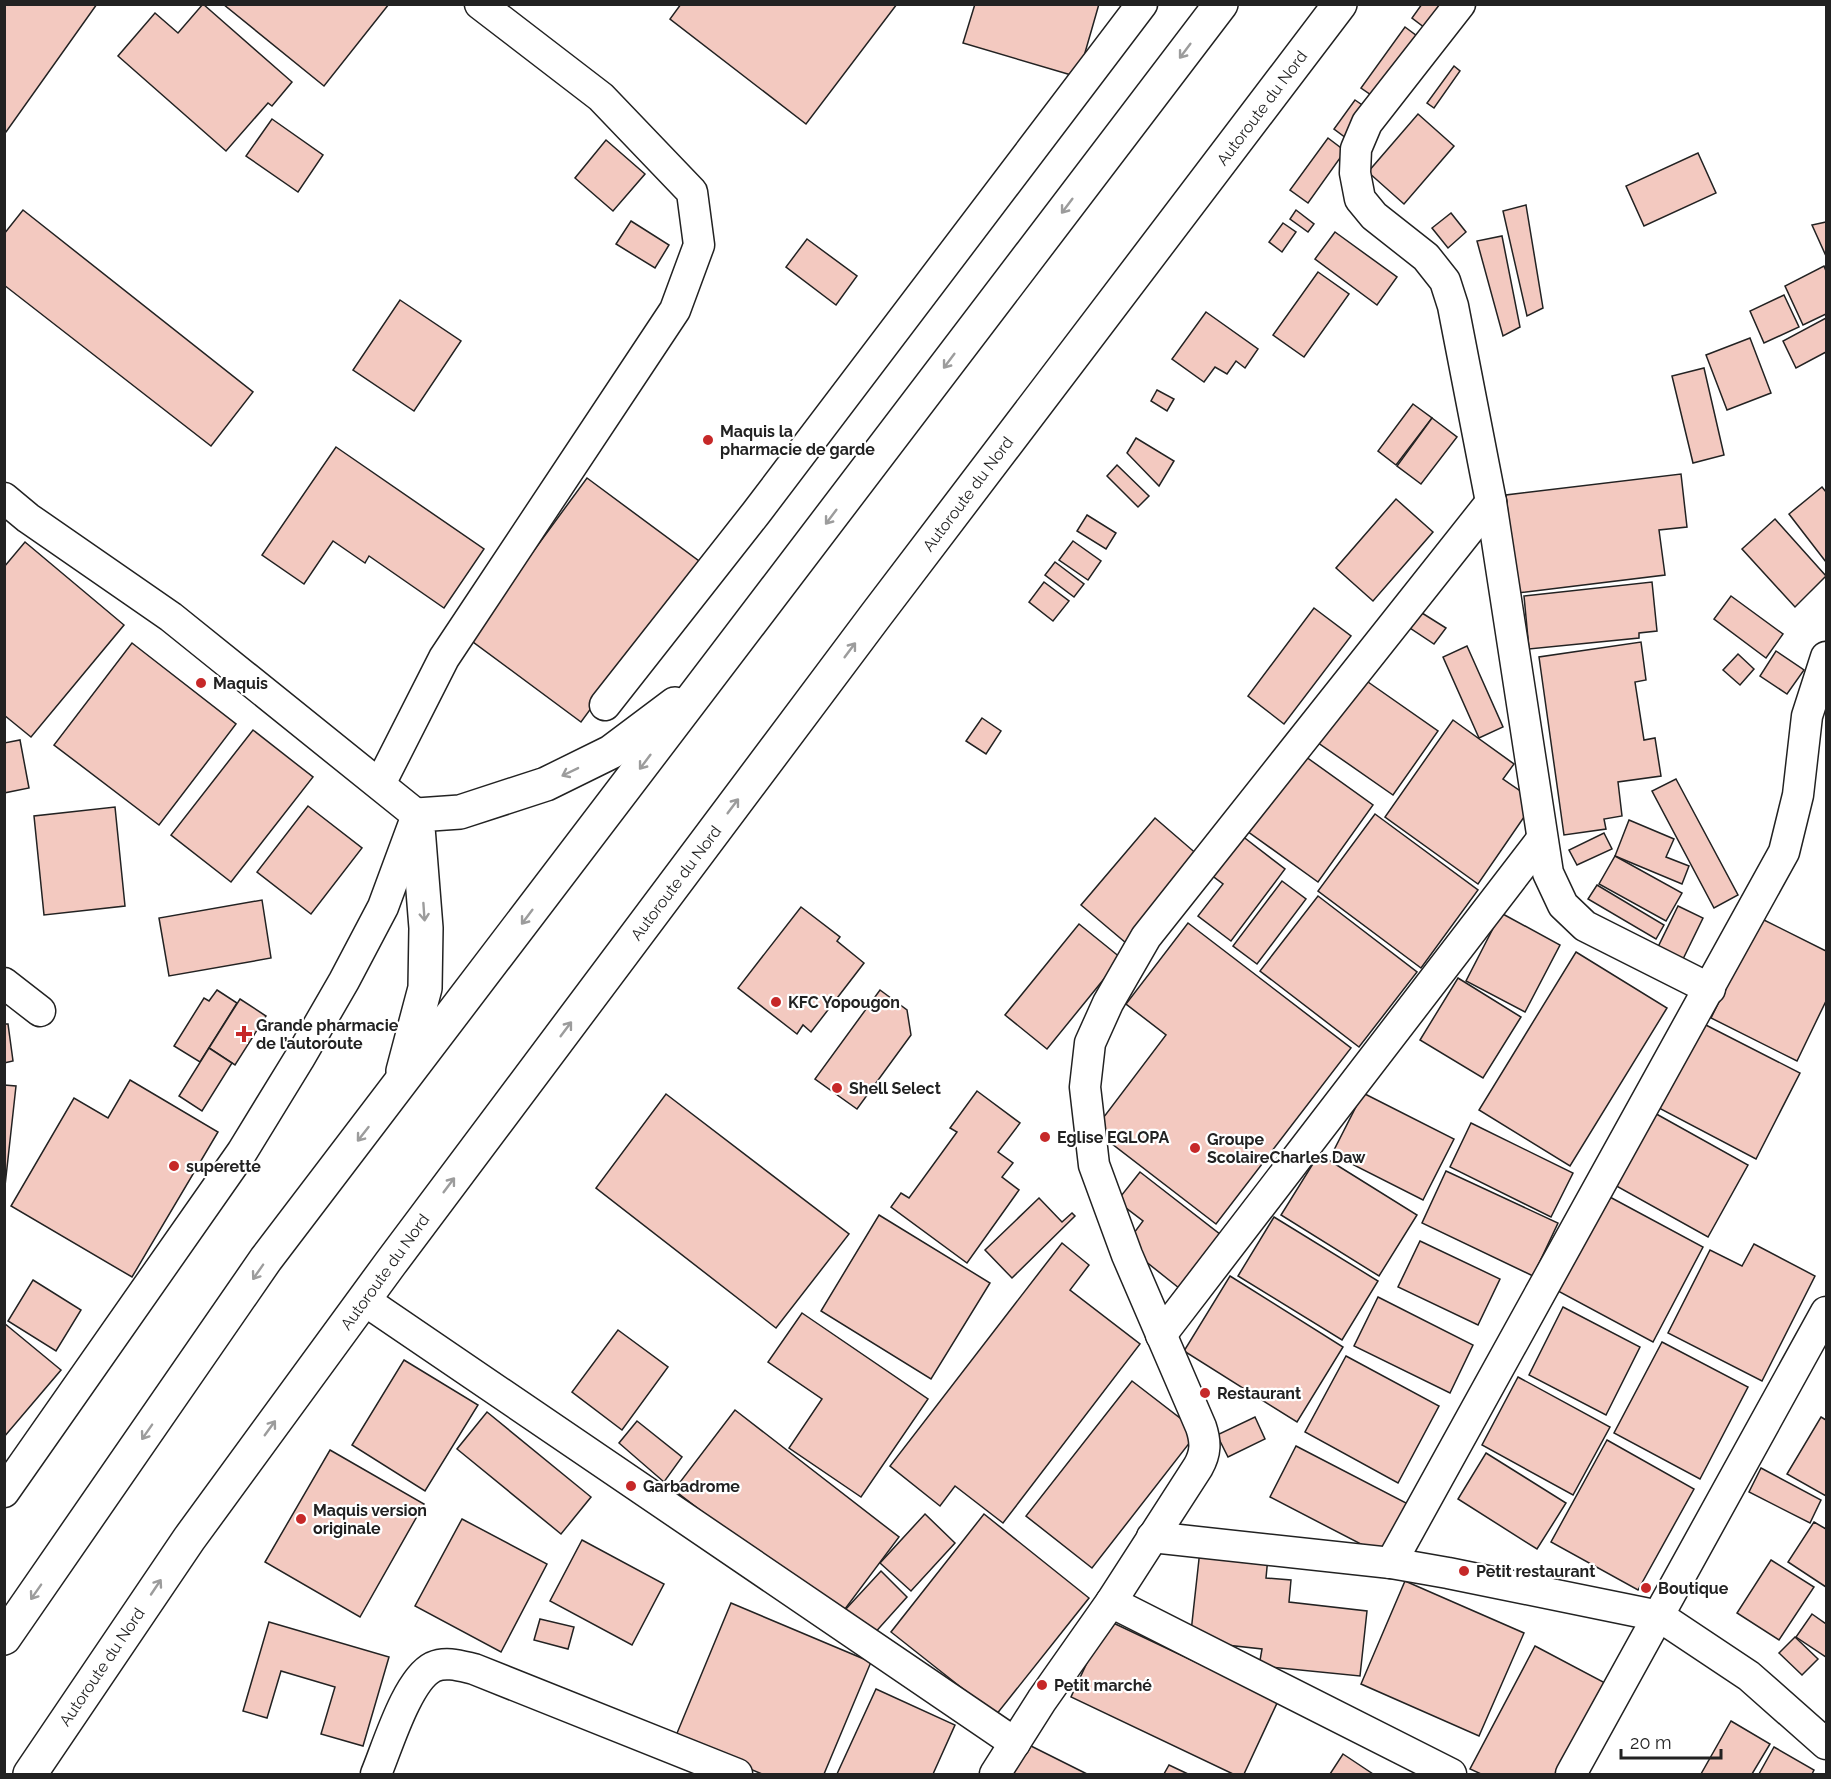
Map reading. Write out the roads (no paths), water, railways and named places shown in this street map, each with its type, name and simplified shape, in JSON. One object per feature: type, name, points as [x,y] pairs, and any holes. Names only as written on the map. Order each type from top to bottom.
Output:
[{"type":"highway","name":"Autoroute du Nord","points":[[30,1774],[189,1539],[364,1300],[876,615],[1340,4]]},
{"type":"highway","points":[[4,1638],[266,1259],[706,681],[1212,8]]},
{"type":"highway","points":[[398,1088],[424,988],[426,928],[417,815],[460,812],[546,784],[611,752],[706,681]]},
{"type":"street","points":[[380,784],[444,658],[675,310],[699,245],[692,192],[601,97],[480,4]]},
{"type":"street","points":[[605,705],[756,513],[1142,4]]},
{"type":"street","points":[[1460,4],[1367,123],[1356,149],[1354,173],[1360,199],[1374,216],[1426,257],[1445,281],[1453,306],[1491,502],[1548,873],[1563,905],[1585,926],[1710,988]]},
{"type":"street","points":[[4,498],[28,518],[171,616],[417,815],[383,907],[299,1059],[242,1152],[4,1492]]},
{"type":"street","points":[[995,1774],[1042,1700],[1111,1602],[1203,1458],[1205,1448],[1205,1438],[1201,1427],[1127,1255],[1094,1165],[1085,1087],[1090,1043],[1108,1003],[1146,937],[1491,502]]},
{"type":"street","points":[[1391,1563],[1784,852],[1798,795],[1807,716],[1827,657]]},
{"type":"street","points":[[1161,1335],[1542,839]]},
{"type":"street","points":[[4,983],[39,1011]]},
{"type":"street","points":[[364,1300],[1015,1743]]},
{"type":"street","points":[[1571,1774],[1827,1312]]},
{"type":"street","points":[[1152,1537],[1391,1563],[1659,1616],[1749,1676],[1827,1744]]},
{"type":"street","points":[[1111,1602],[1450,1774]]},
{"type":"street","points":[[376,1774],[412,1687],[432,1668],[448,1663],[474,1669],[736,1774]]},
{"type":"place","name":"Maquis la pharmacie de garde","points":[[708,440]]},
{"type":"place","name":"Maquis","points":[[201,683]]},
{"type":"place","name":"KFC Yopougon","points":[[776,1002]]},
{"type":"place","name":"Grande pharmacie de l’autoroute","points":[[244,1034]]},
{"type":"place","name":"Shell Select","points":[[837,1088]]},
{"type":"place","name":"Eglise EGLOPA","points":[[1045,1137]]},
{"type":"place","name":"Groupe ScolaireCharles Daw","points":[[1195,1148]]},
{"type":"place","name":"superette","points":[[174,1166]]},
{"type":"place","name":"Restaurant","points":[[1205,1393]]},
{"type":"place","name":"Garbadrome","points":[[631,1486]]},
{"type":"place","name":"Maquis version originale","points":[[301,1519]]},
{"type":"place","name":"Petit restaurant","points":[[1464,1571]]},
{"type":"place","name":"Boutique","points":[[1646,1588]]},
{"type":"place","name":"Petit marché","points":[[1042,1685]]}]
